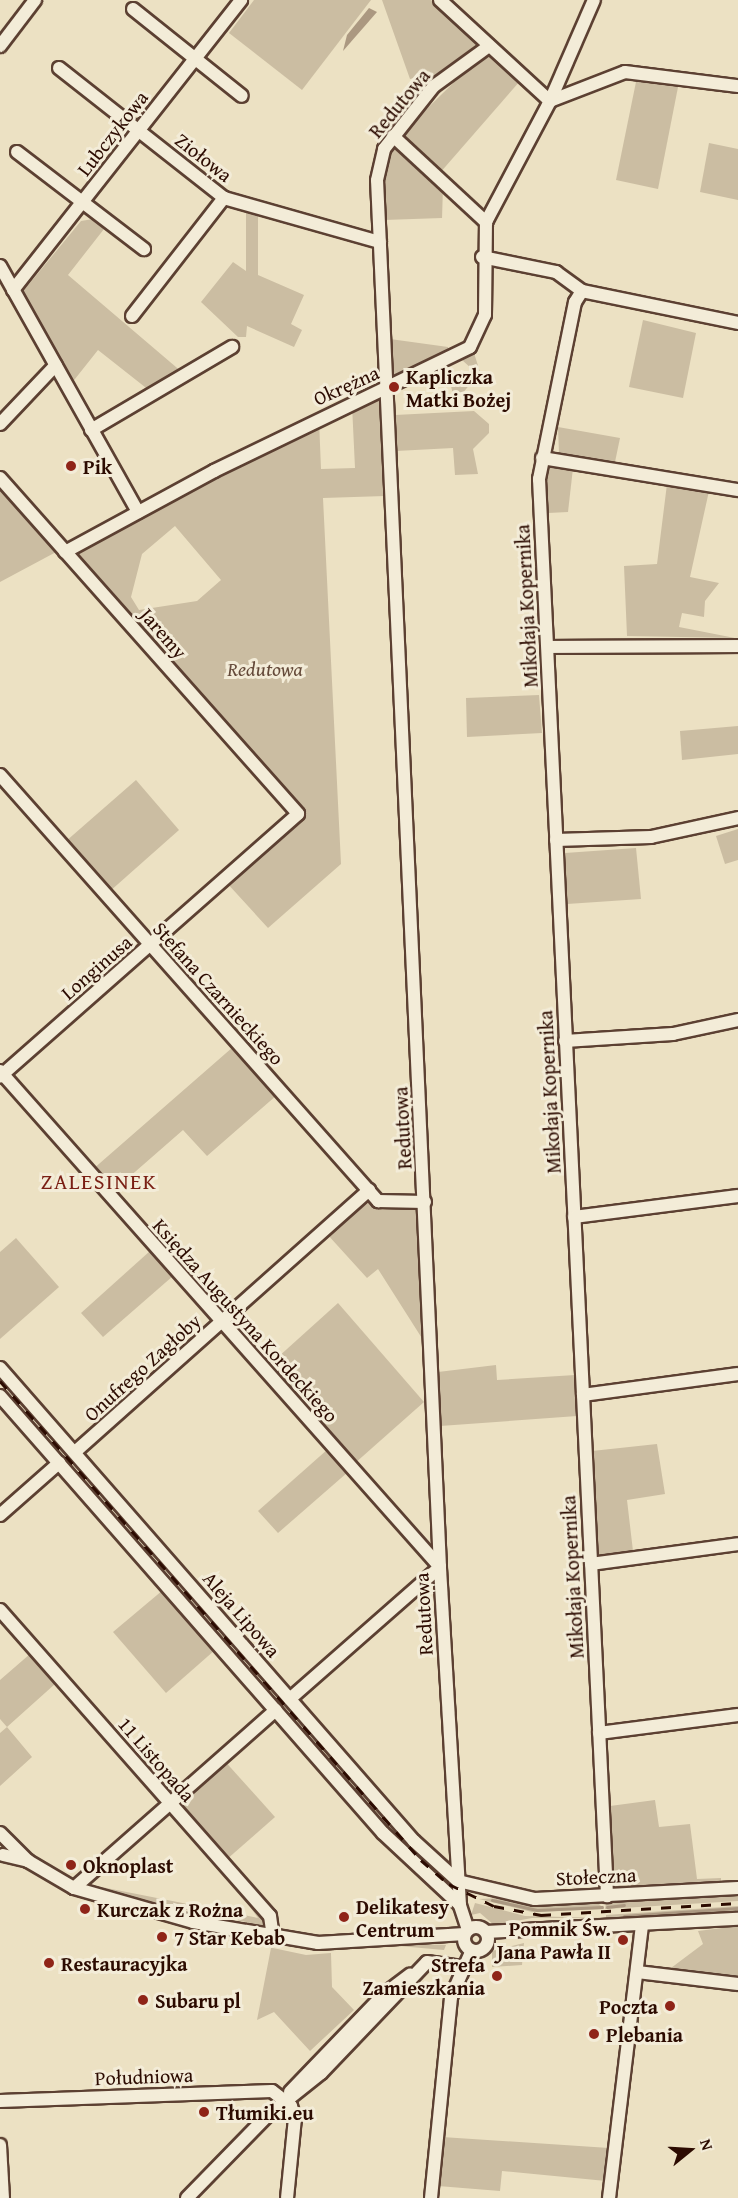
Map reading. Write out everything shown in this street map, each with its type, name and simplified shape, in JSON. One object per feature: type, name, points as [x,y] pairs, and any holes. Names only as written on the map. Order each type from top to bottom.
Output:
[{"type":"street","points":[[0,46],[35,0]]},
{"type":"street","name":"Lubczykowa","points":[[13,290],[241,0]]},
{"type":"street","points":[[441,0],[550,101],[625,72],[738,86]]},
{"type":"street","name":"Okrężna","points":[[65,552],[138,512],[387,387],[453,359],[476,341],[485,315],[482,257],[486,222],[550,101],[594,0]]},
{"type":"street","points":[[133,9],[242,96]]},
{"type":"street","name":"Redutowa","points":[[467,1939],[458,1881],[440,1567],[377,180],[393,136],[434,86],[489,46]]},
{"type":"street","name":"Ziołowa","points":[[59,68],[224,198],[380,242]]},
{"type":"street","points":[[393,136],[486,222]]},
{"type":"street","points":[[17,152],[144,249]]},
{"type":"street","points":[[132,316],[224,198]]},
{"type":"street","points":[[482,257],[556,272],[582,291],[738,322]]},
{"type":"street","points":[[0,266],[138,512]]},
{"type":"street","name":"Mikołaja Kopernika","points":[[582,291],[575,302],[542,458],[565,1041],[607,1896]]},
{"type":"street","points":[[91,430],[232,347]]},
{"type":"street","points":[[0,424],[56,365]]},
{"type":"street","points":[[542,458],[738,490]]},
{"type":"street","name":"Jaremy","points":[[0,478],[298,814]]},
{"type":"street","points":[[548,647],[738,646]]},
{"type":"street","name":"Stefana Czarnieckiego","points":[[0,775],[369,1190],[383,1203],[425,1202]]},
{"type":"street","name":"Longinusa","points":[[1,1074],[298,814]]},
{"type":"street","points":[[556,840],[651,837],[738,818]]},
{"type":"street","points":[[565,1041],[673,1034],[738,1020]]},
{"type":"street","name":"Księdza Augustyna Kordeckiego","points":[[1,1074],[440,1567]]},
{"type":"street","name":"Onufrego Zagłoby","points":[[75,1452],[369,1190]]},
{"type":"street","points":[[574,1217],[738,1196]]},
{"type":"street","name":"Aleja Lipowa","points":[[0,1368],[414,1840],[458,1881]]},
{"type":"street","points":[[583,1395],[738,1374]]},
{"type":"street","name":"Aleja Lipowa","points":[[0,1396],[383,1833],[460,1905]]},
{"type":"street","points":[[0,1515],[59,1463]]},
{"type":"street","points":[[591,1564],[738,1544]]},
{"type":"street","points":[[290,1699],[440,1567]]},
{"type":"street","name":"11 Listopada","points":[[0,1610],[270,1916],[273,1938]]},
{"type":"street","points":[[74,1888],[276,1710]]},
{"type":"street","points":[[599,1733],[738,1715]]},
{"type":"street","points":[[4,1837],[1,1856],[28,1862]]},
{"type":"street","points":[[4,1837],[28,1862],[74,1888],[193,1922],[273,1938],[318,1943],[467,1939],[642,1924],[738,1920]]},
{"type":"street","name":"Stołeczna","points":[[458,1881],[523,1899],[738,1888]]},
{"type":"street","points":[[609,2198],[642,1924]]},
{"type":"street","points":[[431,2198],[451,1997],[462,1967],[467,1939],[477,1927],[487,1937]]},
{"type":"street","points":[[187,2198],[285,2101],[375,2003],[430,1961],[462,1967]]},
{"type":"street","points":[[637,1971],[738,1984]]},
{"type":"street","name":"Południowa","points":[[0,2101],[268,2090],[285,2101]]},
{"type":"street","points":[[285,2101],[295,2118],[287,2198]]},
{"type":"street","points":[[0,2145],[3,2198]]},
{"type":"green space","points":[[254,0],[371,0],[302,90],[229,33]]},
{"type":"green space","points":[[382,0],[431,0],[481,46],[433,86],[418,77],[410,79]]},
{"type":"green space","points":[[486,51],[520,81],[439,174],[399,136]]},
{"type":"green space","points":[[637,77],[679,82],[658,189],[616,180]]},
{"type":"green space","points":[[709,143],[738,149],[738,200],[700,192]]},
{"type":"green space","points":[[391,144],[443,187],[442,218],[384,220],[382,167]]},
{"type":"green space","points":[[246,211],[258,214],[258,275],[304,295],[291,324],[302,330],[294,347],[247,326],[246,337],[238,337],[201,302],[233,262],[246,271]]},
{"type":"green space","points":[[93,219],[104,229],[68,275],[183,373],[150,391],[98,350],[71,384],[20,295],[81,221]]},
{"type":"green space","points":[[643,320],[696,333],[683,398],[629,387]]},
{"type":"green space","points":[[390,339],[448,347],[448,352],[392,379]]},
{"type":"green space","points":[[474,353],[480,372],[462,394],[453,395],[451,386],[472,369],[462,360]]},
{"type":"green space","name":"Redutowa","points":[[380,393],[385,496],[323,498],[341,864],[268,928],[226,882],[301,817],[76,557],[77,549],[319,420],[321,469],[355,468],[352,405]],"holes":[[[175,526],[221,580],[197,601],[139,610],[131,597],[142,554]]]},
{"type":"green space","points":[[474,411],[489,424],[489,433],[473,449],[478,474],[455,475],[453,448],[396,451],[395,415]]},
{"type":"green space","points":[[558,427],[620,438],[615,462],[559,453]]},
{"type":"green space","points":[[546,467],[573,468],[568,512],[548,513]]},
{"type":"green space","points":[[0,484],[58,551],[0,582]]},
{"type":"green space","points":[[667,484],[709,491],[690,577],[719,583],[705,601],[704,617],[682,613],[679,627],[735,638],[627,636],[624,566],[657,564]]},
{"type":"green space","points":[[539,695],[542,733],[467,737],[466,698]]},
{"type":"green space","points":[[738,726],[738,754],[682,760],[680,731]]},
{"type":"green space","points":[[136,780],[179,830],[109,892],[65,842]]},
{"type":"green space","points":[[738,829],[738,860],[725,864],[716,836]]},
{"type":"green space","points":[[636,848],[641,899],[567,904],[565,853]]},
{"type":"green space","points":[[233,1047],[277,1095],[207,1156],[183,1130],[112,1192],[92,1170]]},
{"type":"green space","points":[[371,1201],[419,1210],[425,1343],[378,1269],[367,1278],[327,1234]]},
{"type":"green space","points":[[16,1238],[59,1287],[0,1339],[0,1252]]},
{"type":"green space","points":[[150,1251],[173,1276],[103,1337],[81,1313]]},
{"type":"green space","points":[[338,1303],[424,1402],[354,1464],[267,1367]]},
{"type":"green space","points":[[496,1365],[497,1380],[575,1375],[577,1416],[440,1426],[438,1372]]},
{"type":"green space","points":[[657,1444],[665,1494],[627,1500],[633,1551],[598,1556],[592,1451]]},
{"type":"green space","points":[[328,1449],[348,1472],[278,1533],[258,1511]]},
{"type":"green space","points":[[163,1590],[215,1650],[166,1693],[113,1632]]},
{"type":"green space","points":[[30,1654],[55,1684],[7,1727],[0,1719],[0,1680]]},
{"type":"green space","points":[[7,1727],[32,1757],[0,1786],[0,1733]]},
{"type":"green space","points":[[222,1758],[275,1817],[226,1860],[174,1801]]},
{"type":"green space","points":[[655,1800],[659,1827],[690,1824],[697,1879],[721,1878],[721,1882],[613,1888],[605,1827],[611,1827],[610,1806]]},
{"type":"green space","points":[[227,1875],[269,1922],[266,1926],[107,1894],[86,1884],[258,1918]]},
{"type":"green space","points":[[738,1892],[738,1901],[605,1909],[606,1903],[631,1898]]},
{"type":"green space","points":[[479,1899],[596,1901],[604,1909],[532,1912]]},
{"type":"green space","points":[[475,1903],[525,1916],[604,1918],[532,1918],[494,1925],[480,1913],[471,1915]]},
{"type":"green space","points":[[738,1906],[738,1912],[606,1918],[606,1915]]},
{"type":"green space","points":[[738,1926],[738,1977],[667,1971],[703,1944],[698,1931]]},
{"type":"green space","points":[[245,1942],[306,1955],[331,1953],[332,1987],[354,2010],[310,2051],[274,2012],[257,2020],[271,1948]]},
{"type":"green space","points":[[524,1943],[522,1965],[492,1967],[492,1951]]},
{"type":"green space","points":[[418,1944],[446,1945],[444,1950],[388,1945]]},
{"type":"green space","points":[[442,2137],[609,2148],[606,2181],[502,2171],[500,2191],[438,2186]]},
{"type":"shaded area","points":[[369,8],[377,12],[343,51],[347,35]]},
{"type":"waterway","points":[[492,1900],[537,1910],[602,1907]]},
{"type":"waterway","points":[[607,1907],[624,1905]]},
{"type":"waterway","points":[[624,1916],[738,1908]]},
{"type":"railway","points":[[0,1381],[421,1860],[449,1884],[494,1906],[541,1915],[738,1903]]},
{"type":"place","name":"Kapliczka Matki Bożej","points":[[394,387]]},
{"type":"place","name":"Pik","points":[[71,466]]},
{"type":"place","name":"Oknoplast","points":[[71,1865]]},
{"type":"place","name":"Kurczak z Rożna","points":[[85,1909]]},
{"type":"place","name":"Delikatesy Centrum","points":[[344,1917]]},
{"type":"place","name":"7 Star Kebab","points":[[162,1937]]},
{"type":"place","name":"Pomnik Św. Jana Pawła II","points":[[623,1940]]},
{"type":"place","name":"Restauracyjka","points":[[49,1963]]},
{"type":"place","name":"Strefa Zamieszkania","points":[[497,1976]]},
{"type":"place","name":"Subaru pl","points":[[143,2000]]},
{"type":"place","name":"Poczta","points":[[670,2006]]},
{"type":"place","name":"Plebania","points":[[594,2034]]},
{"type":"place","name":"Tłumiki.eu","points":[[204,2112]]},
{"type":"district","name":"ZALESINEK","points":[[99,1182]]}]
